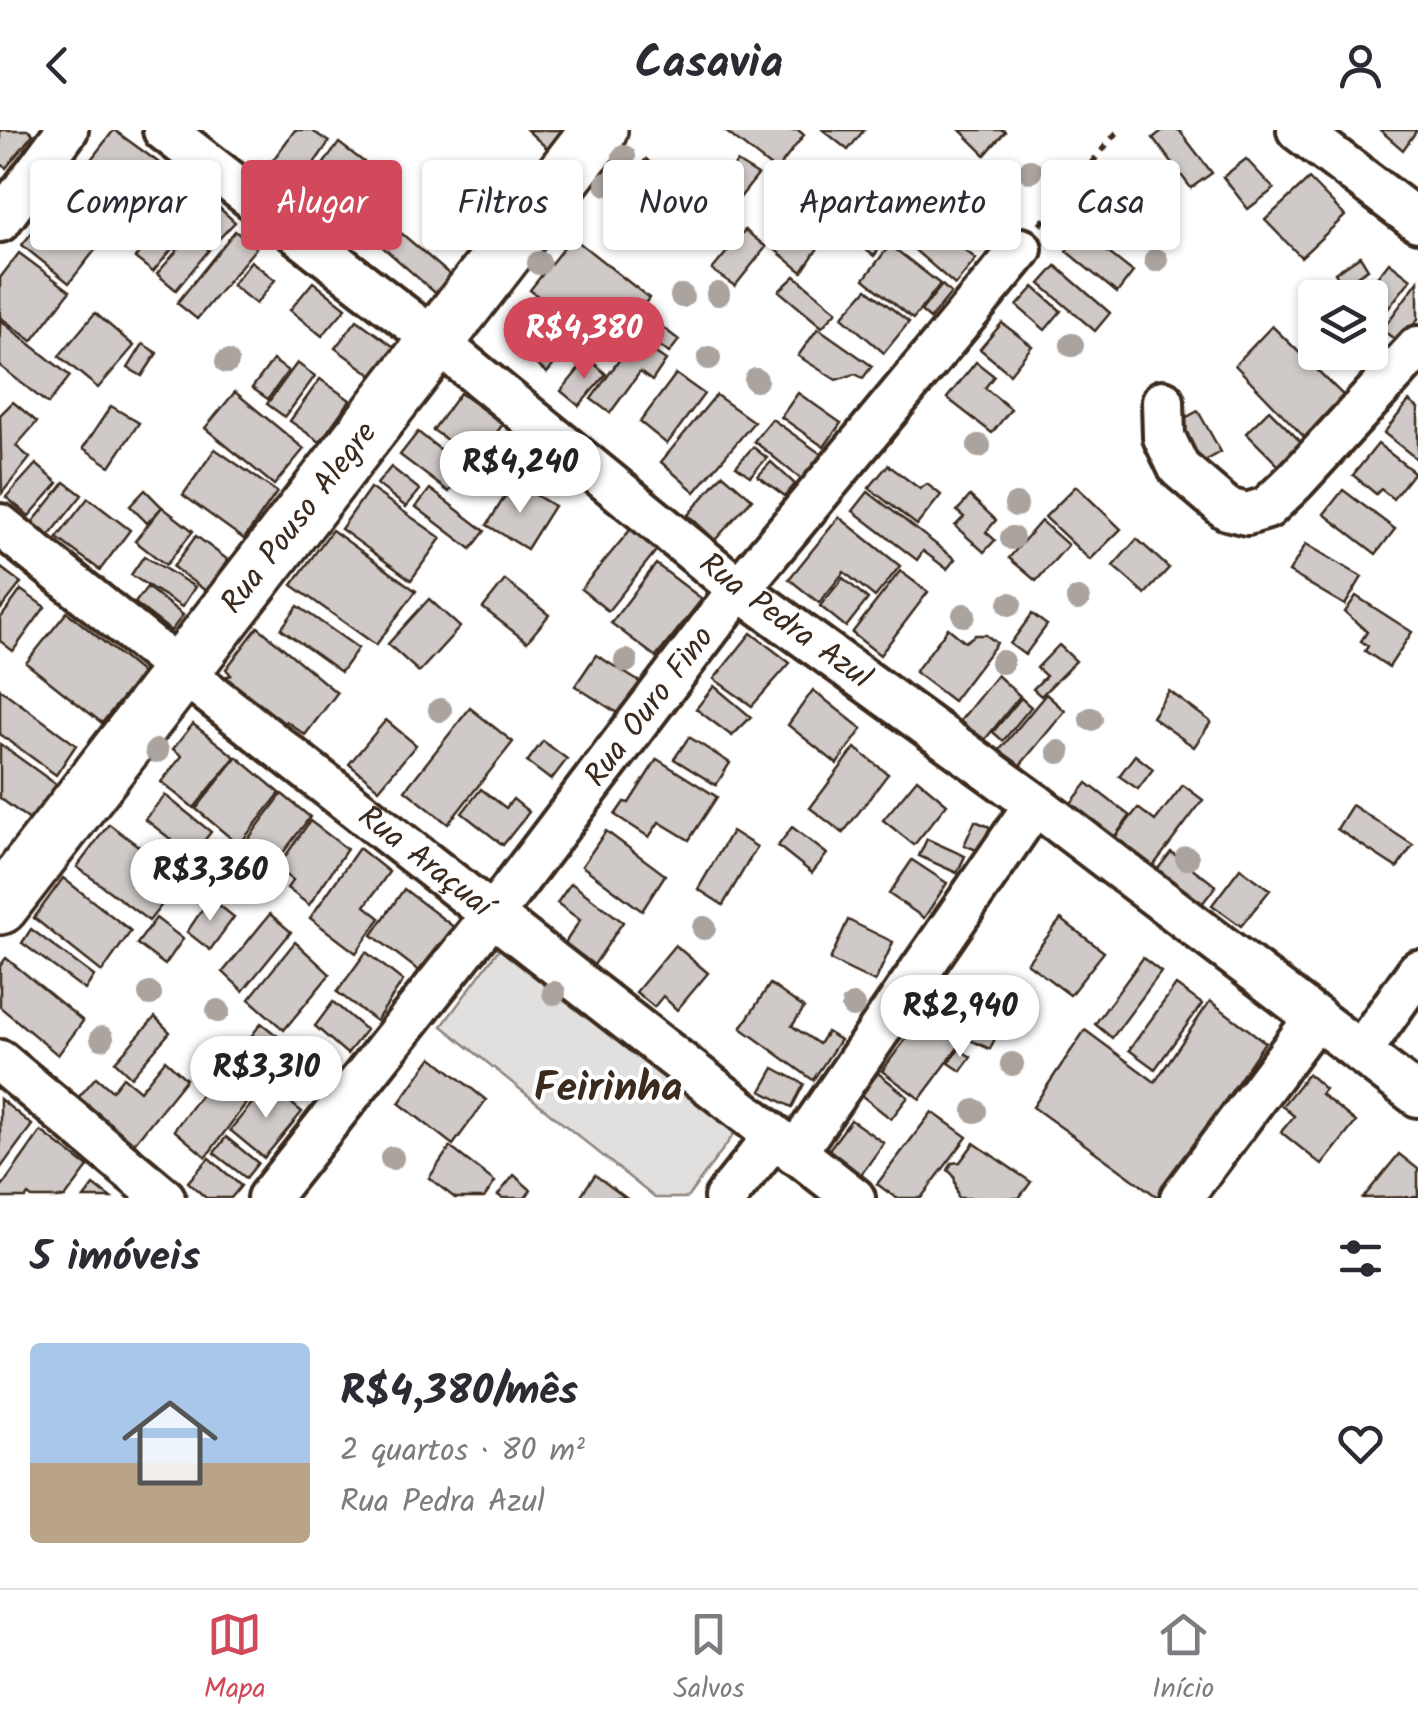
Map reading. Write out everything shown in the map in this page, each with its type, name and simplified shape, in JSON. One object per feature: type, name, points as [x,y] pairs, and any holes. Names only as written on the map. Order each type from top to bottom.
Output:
[{"type":"main road","name":"Rua Pouso Alegre","points":[[0,906],[600,130]]},
{"type":"street","points":[[0,220],[67,130]]},
{"type":"street","name":"Rua Pedra Azul","points":[[164,130],[436,341],[739,590],[1035,804],[1418,1096]]},
{"type":"street","points":[[1298,130],[1418,220]]},
{"type":"street","name":"Rua Ouro Fino","points":[[268,1198],[492,915],[739,590],[1019,250]]},
{"type":"street","points":[[1163,401],[1162,420],[1170,453],[1195,484],[1227,509],[1247,514],[1267,508],[1295,481],[1418,346]]},
{"type":"street","name":"Rua Araçuaí","points":[[0,524],[181,671],[854,1198]]},
{"type":"street","points":[[725,1198],[784,1145],[1035,804]]},
{"type":"street","points":[[1362,1050],[1418,971]]},
{"type":"street","points":[[1181,1198],[1316,1017]]},
{"type":"street","points":[[0,1061],[164,1198]]},
{"type":"path","points":[[1021,248],[1119,130]]},
{"type":"shaded area","points":[[507,938],[740,1126],[687,1198],[655,1198],[442,1026]]},
{"type":"building","points":[[0,130],[29,130],[33,134],[6,168],[0,163]]},
{"type":"building","points":[[114,130],[155,160],[91,160]]},
{"type":"building","points":[[295,130],[311,130],[329,142],[316,160],[273,160]]},
{"type":"building","points":[[527,130],[571,130],[552,153]]},
{"type":"building","points":[[798,130],[804,135],[785,160],[764,162],[725,131]]},
{"type":"building","points":[[823,130],[864,130],[848,150]]},
{"type":"building","points":[[960,130],[1003,130],[1005,132],[985,155]]},
{"type":"building","points":[[1163,130],[1179,130],[1212,173],[1191,188],[1180,174],[1180,160],[1170,160],[1153,138]]},
{"type":"building","points":[[1380,130],[1417,130],[1403,150]]},
{"type":"building","points":[[339,143],[361,160],[326,160]]},
{"type":"building","points":[[1246,159],[1274,189],[1248,209],[1223,177]]},
{"type":"building","points":[[744,166],[758,175],[744,192]]},
{"type":"building","points":[[1309,179],[1345,216],[1301,257],[1265,220]]},
{"type":"building","points":[[221,209],[235,222],[221,237]]},
{"type":"building","points":[[235,231],[241,236],[241,250],[254,250],[197,319],[177,303]]},
{"type":"building","points":[[744,231],[764,245],[764,250],[735,286],[712,270],[728,250],[744,250]]},
{"type":"building","points":[[402,234],[456,280],[441,298],[386,250],[402,250]]},
{"type":"building","points":[[30,235],[30,250],[95,250],[69,283],[22,245]]},
{"type":"building","points":[[583,246],[649,298],[640,310],[679,340],[669,353],[631,323],[608,352],[530,290],[562,250],[583,250]]},
{"type":"building","points":[[141,250],[171,250],[153,272],[135,258]]},
{"type":"building","points":[[177,250],[209,250],[176,290],[157,274]]},
{"type":"building","points":[[775,250],[817,250],[802,272]]},
{"type":"building","points":[[886,250],[896,250],[940,284],[913,319],[864,279]]},
{"type":"building","points":[[915,250],[965,250],[976,259],[955,285]]},
{"type":"building","points":[[1105,250],[1133,272],[1117,293],[1066,251]]},
{"type":"building","points":[[19,253],[70,291],[32,341],[0,317],[0,278]]},
{"type":"building","points":[[1360,256],[1368,269],[1350,280],[1339,280],[1335,273]]},
{"type":"building","points":[[251,261],[275,280],[256,304],[232,285]]},
{"type":"building","points":[[1389,262],[1411,279],[1388,309],[1388,280],[1375,280]]},
{"type":"building","points":[[1056,266],[1110,313],[1095,331],[1040,284]]},
{"type":"building","points":[[795,276],[837,311],[822,327],[779,291]]},
{"type":"building","points":[[1418,281],[1418,319],[1400,343],[1388,334],[1388,322]]},
{"type":"building","points":[[313,282],[346,308],[322,336],[290,310]]},
{"type":"building","points":[[942,285],[951,293],[930,319],[921,311]]},
{"type":"building","points":[[1034,287],[1061,311],[1045,330],[1017,306]]},
{"type":"building","points":[[867,289],[909,322],[884,353],[842,317]]},
{"type":"building","points":[[541,301],[554,313],[533,334],[520,322]]},
{"type":"building","points":[[95,313],[134,346],[98,388],[59,356]]},
{"type":"building","points":[[557,314],[567,323],[557,336],[569,346],[547,373],[523,354]]},
{"type":"building","points":[[0,320],[70,376],[48,404],[0,366]]},
{"type":"building","points":[[357,320],[397,349],[376,378],[335,348]]},
{"type":"building","points":[[1002,323],[1032,346],[1010,374],[980,349]]},
{"type":"building","points":[[1272,326],[1298,351],[1298,370],[1317,370],[1345,397],[1307,440],[1235,365]]},
{"type":"building","points":[[818,328],[872,366],[863,378],[855,374],[836,380],[798,356]]},
{"type":"building","points":[[143,344],[157,353],[142,376],[128,368]]},
{"type":"building","points":[[645,346],[666,360],[652,381],[640,372],[610,413],[591,399],[628,348],[638,355]]},
{"type":"building","points":[[588,358],[606,374],[579,406],[561,391]]},
{"type":"building","points":[[273,360],[288,371],[268,399],[252,388]]},
{"type":"building","points":[[976,362],[994,376],[985,388],[1011,409],[992,433],[947,398]]},
{"type":"building","points":[[297,363],[315,376],[285,417],[267,404]]},
{"type":"building","points":[[676,374],[704,394],[667,444],[640,422]]},
{"type":"building","points":[[320,379],[350,400],[320,442],[290,421]]},
{"type":"building","points":[[235,392],[304,449],[274,485],[205,428]]},
{"type":"building","points":[[460,393],[503,424],[476,461],[433,430]]},
{"type":"building","points":[[798,393],[841,423],[824,447],[781,417]]},
{"type":"building","points":[[716,395],[754,422],[695,492],[661,462]]},
{"type":"building","points":[[1409,401],[1418,408],[1418,460],[1384,433]]},
{"type":"building","points":[[13,402],[37,422],[16,446],[30,458],[2,493],[0,415]]},
{"type":"building","points":[[111,406],[139,423],[110,466],[83,448]]},
{"type":"building","points":[[1269,410],[1302,443],[1279,466],[1246,433]]},
{"type":"building","points":[[1198,411],[1221,452],[1194,467],[1171,426]]},
{"type":"building","points":[[772,419],[821,454],[802,480],[754,441]]},
{"type":"building","points":[[418,432],[466,470],[449,492],[400,455]]},
{"type":"building","points":[[1378,444],[1414,472],[1393,499],[1381,489],[1376,494],[1353,475]]},
{"type":"building","points":[[753,447],[767,458],[750,476],[736,466]]},
{"type":"building","points":[[215,449],[277,492],[244,539],[183,495]]},
{"type":"building","points":[[771,462],[795,484],[785,496],[758,476]]},
{"type":"building","points":[[36,464],[58,483],[29,516],[6,497]]},
{"type":"building","points":[[888,465],[920,489],[927,484],[941,495],[917,525],[869,488]]},
{"type":"building","points":[[391,467],[420,490],[406,507],[377,484]]},
{"type":"building","points":[[723,474],[752,499],[715,540],[688,515]]},
{"type":"building","points":[[65,482],[82,495],[49,536],[32,523]]},
{"type":"building","points":[[514,482],[554,506],[527,549],[487,525]]},
{"type":"building","points":[[1076,486],[1121,529],[1090,560],[1045,517]]},
{"type":"building","points":[[370,488],[441,538],[411,580],[341,529]]},
{"type":"building","points":[[430,489],[485,531],[471,549],[416,507]]},
{"type":"building","points":[[145,490],[162,507],[147,523],[130,506]]},
{"type":"building","points":[[1343,490],[1395,529],[1376,554],[1324,514]]},
{"type":"building","points":[[868,492],[955,559],[947,569],[923,551],[917,560],[853,511]]},
{"type":"building","points":[[970,496],[996,520],[986,532],[995,540],[984,552],[955,526],[964,517],[957,511]]},
{"type":"building","points":[[88,498],[130,530],[100,570],[57,538]]},
{"type":"building","points":[[162,507],[193,531],[166,565],[135,541]]},
{"type":"building","points":[[839,517],[900,566],[875,597],[844,572],[819,603],[789,579]]},
{"type":"building","points":[[1041,521],[1068,545],[1036,581],[1009,558]]},
{"type":"building","points":[[631,529],[659,547],[608,611],[581,589]]},
{"type":"building","points":[[332,530],[416,591],[376,645],[292,585]]},
{"type":"building","points":[[196,536],[228,560],[206,591],[173,567]]},
{"type":"building","points":[[1137,539],[1169,568],[1145,594],[1113,566]]},
{"type":"building","points":[[1306,544],[1362,577],[1345,605],[1289,572]]},
{"type":"building","points":[[144,556],[195,587],[182,607],[131,575]]},
{"type":"building","points":[[656,564],[702,599],[656,657],[611,623]]},
{"type":"building","points":[[0,567],[21,583],[0,610]]},
{"type":"building","points":[[900,571],[928,592],[880,655],[852,633]]},
{"type":"building","points":[[843,578],[868,599],[846,627],[820,606]]},
{"type":"building","points":[[505,580],[549,615],[527,642],[483,608]]},
{"type":"building","points":[[147,587],[183,615],[171,631],[135,603]]},
{"type":"building","points":[[21,590],[45,607],[13,651],[0,641],[0,619]]},
{"type":"building","points":[[1356,596],[1412,632],[1389,667],[1365,651],[1368,646],[1361,641],[1367,632],[1345,612]]},
{"type":"building","points":[[429,599],[460,627],[419,672],[388,644]]},
{"type":"building","points":[[298,606],[358,648],[341,672],[281,629]]},
{"type":"building","points":[[67,612],[142,673],[102,723],[26,663]]},
{"type":"building","points":[[1032,614],[1047,625],[1025,655],[1010,644]]},
{"type":"building","points":[[258,627],[337,693],[305,735],[286,721],[273,735],[221,678],[231,675],[226,669]]},
{"type":"building","points":[[948,628],[965,642],[975,635],[986,635],[997,643],[953,701],[915,672]]},
{"type":"building","points":[[751,633],[790,663],[752,706],[714,679]]},
{"type":"building","points":[[1059,645],[1076,661],[1041,696],[1033,689],[1046,676],[1037,668]]},
{"type":"building","points":[[596,655],[643,684],[619,714],[575,686]]},
{"type":"building","points":[[997,675],[1020,696],[983,742],[960,721]]},
{"type":"building","points":[[714,686],[751,717],[732,736],[696,709]]},
{"type":"building","points":[[0,689],[76,745],[56,775],[0,734]]},
{"type":"building","points":[[813,690],[862,729],[837,764],[788,725]]},
{"type":"building","points":[[1169,691],[1211,722],[1194,747],[1152,717]]},
{"type":"building","points":[[1046,694],[1065,711],[1017,769],[998,752]]},
{"type":"building","points":[[1021,698],[1031,707],[1003,741],[993,732]]},
{"type":"building","points":[[470,708],[513,742],[448,824],[405,790]]},
{"type":"building","points":[[386,720],[416,745],[379,789],[349,764]]},
{"type":"building","points":[[193,724],[235,757],[194,808],[161,782],[182,756],[173,749]]},
{"type":"building","points":[[689,737],[730,763],[716,785],[674,759]]},
{"type":"building","points":[[543,741],[567,759],[551,780],[527,762]]},
{"type":"building","points":[[0,744],[57,785],[31,821],[0,798]]},
{"type":"building","points":[[855,748],[888,774],[843,833],[810,808]]},
{"type":"building","points":[[1135,755],[1153,769],[1138,789],[1119,776]]},
{"type":"building","points":[[237,757],[280,793],[239,845],[196,809]]},
{"type":"building","points":[[657,759],[717,797],[689,840],[659,822],[649,837],[615,815],[624,802],[629,803]]},
{"type":"building","points":[[917,779],[947,804],[914,845],[883,820]]},
{"type":"building","points":[[1087,783],[1130,816],[1112,840],[1068,807]]},
{"type":"building","points":[[1183,785],[1203,800],[1150,870],[1112,841],[1138,808],[1155,821]]},
{"type":"building","points":[[481,789],[506,808],[513,799],[529,812],[503,845],[462,813]]},
{"type":"building","points":[[282,794],[310,817],[258,886],[230,863]]},
{"type":"building","points":[[165,795],[211,832],[192,856],[145,819]]},
{"type":"building","points":[[1352,805],[1413,845],[1397,868],[1337,829]]},
{"type":"building","points":[[310,821],[347,849],[309,905],[287,888],[293,880],[277,868]]},
{"type":"building","points":[[975,821],[990,827],[979,851],[964,845]]},
{"type":"building","points":[[109,824],[182,879],[149,921],[77,867]]},
{"type":"building","points":[[792,827],[827,854],[812,873],[778,846]]},
{"type":"building","points":[[606,831],[665,875],[642,911],[582,866]]},
{"type":"building","points":[[732,831],[757,847],[723,905],[698,889]]},
{"type":"building","points":[[927,839],[965,856],[957,873],[919,856]]},
{"type":"building","points":[[359,848],[389,872],[365,906],[380,918],[356,953],[310,918]]},
{"type":"building","points":[[1171,852],[1216,886],[1198,909],[1153,875]]},
{"type":"building","points":[[912,860],[947,883],[924,918],[889,894]]},
{"type":"building","points":[[1240,868],[1270,890],[1241,926],[1212,905]]},
{"type":"building","points":[[63,878],[131,931],[102,972],[34,918]]},
{"type":"building","points":[[571,883],[623,922],[594,965],[565,943],[580,920],[557,903]]},
{"type":"building","points":[[404,889],[455,928],[423,974],[372,935]]},
{"type":"building","points":[[210,898],[234,917],[210,950],[187,932]]},
{"type":"building","points":[[270,914],[291,932],[243,991],[223,972]]},
{"type":"building","points":[[156,918],[183,939],[165,965],[137,944]]},
{"type":"building","points":[[1061,919],[1104,952],[1070,995],[1027,963]]},
{"type":"building","points":[[848,920],[893,942],[875,982],[830,960]]},
{"type":"building","points":[[31,929],[94,976],[85,990],[22,943]]},
{"type":"building","points":[[295,942],[330,974],[284,1030],[249,999]]},
{"type":"building","points":[[675,945],[708,973],[677,1010],[663,996],[654,1007],[636,992]]},
{"type":"building","points":[[366,952],[403,981],[376,1021],[337,992]]},
{"type":"building","points":[[6,958],[83,1021],[58,1055],[0,1007],[0,966]]},
{"type":"building","points":[[1143,958],[1161,972],[1112,1038],[1095,1024]]},
{"type":"building","points":[[770,984],[804,1008],[792,1026],[819,1044],[827,1032],[840,1040],[813,1080],[741,1028]]},
{"type":"building","points":[[1176,985],[1202,1004],[1155,1069],[1129,1050]]},
{"type":"building","points":[[972,992],[1009,1008],[990,1049],[961,1036],[970,1017],[962,1013]]},
{"type":"building","points":[[1210,1001],[1265,1042],[1159,1198],[1033,1107],[1085,1030],[1155,1082]]},
{"type":"building","points":[[333,1002],[366,1030],[347,1054],[315,1026]]},
{"type":"building","points":[[155,1017],[170,1032],[131,1077],[115,1062]]},
{"type":"building","points":[[922,1017],[960,1045],[920,1099],[882,1071]]},
{"type":"building","points":[[261,1023],[317,1067],[294,1099],[238,1055]]},
{"type":"building","points":[[959,1049],[971,1057],[961,1071],[949,1063]]},
{"type":"building","points":[[432,1057],[486,1100],[453,1145],[399,1103]]},
{"type":"building","points":[[165,1060],[186,1079],[132,1146],[78,1098],[96,1077],[112,1091],[123,1077],[140,1091]]},
{"type":"building","points":[[221,1068],[253,1094],[206,1157],[174,1130]]},
{"type":"building","points":[[774,1068],[804,1084],[792,1107],[761,1091]]},
{"type":"building","points":[[878,1073],[908,1097],[891,1119],[861,1095]]},
{"type":"building","points":[[1308,1074],[1325,1089],[1321,1094],[1356,1122],[1322,1165],[1281,1132],[1294,1116],[1282,1106]]},
{"type":"building","points":[[268,1084],[302,1112],[264,1158],[230,1130]]},
{"type":"building","points":[[0,1099],[32,1125],[0,1169]]},
{"type":"building","points":[[932,1112],[967,1137],[921,1198],[896,1198],[877,1184]]},
{"type":"building","points":[[851,1120],[884,1143],[860,1176],[827,1152]]},
{"type":"building","points":[[41,1131],[88,1167],[65,1198],[0,1198],[0,1189]]},
{"type":"building","points":[[226,1137],[258,1163],[246,1178],[214,1153]]},
{"type":"building","points":[[974,1143],[1031,1182],[1019,1198],[958,1198],[954,1176],[948,1170],[952,1163],[960,1162]]},
{"type":"building","points":[[450,1147],[495,1182],[484,1198],[455,1198],[429,1178]]},
{"type":"building","points":[[1399,1154],[1418,1169],[1418,1197],[1363,1198]]},
{"type":"building","points":[[209,1158],[241,1186],[231,1198],[206,1198],[188,1182]]},
{"type":"building","points":[[514,1175],[531,1190],[525,1198],[502,1198],[498,1195]]},
{"type":"building","points":[[595,1175],[626,1198],[579,1198]]},
{"type":"building","points":[[94,1185],[111,1198],[84,1198]]},
{"type":"district","name":"Feirinha","points":[[608,1089]]}]
